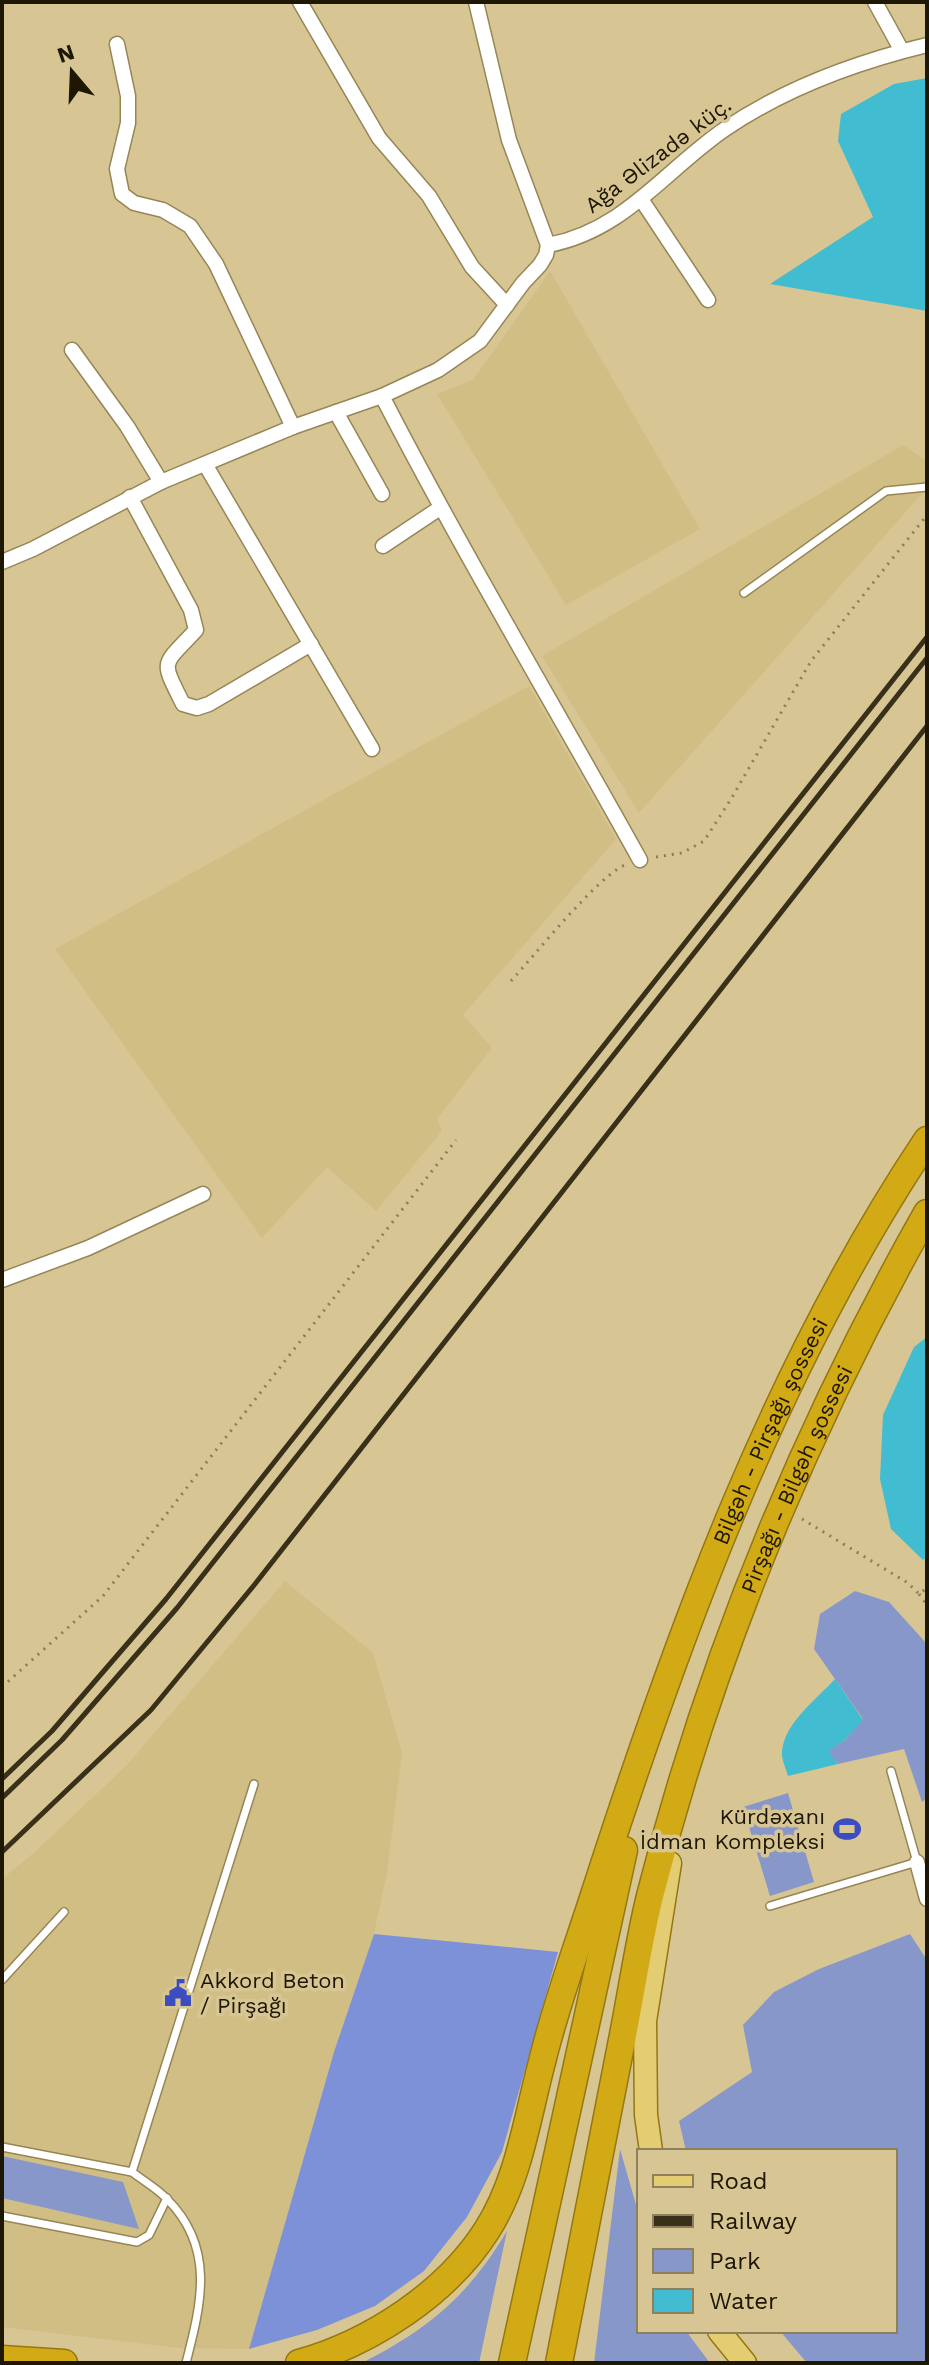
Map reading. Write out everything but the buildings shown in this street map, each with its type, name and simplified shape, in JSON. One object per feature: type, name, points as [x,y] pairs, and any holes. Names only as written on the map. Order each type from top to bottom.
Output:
[{"type":"highway","name":"Bilgəh - Pirşağı şossesi","points":[[647,1741],[731,1513],[787,1387],[840,1286],[927,1140]]},
{"type":"highway","name":"Pirşağı - Bilgəh şossesi","points":[[559,2363],[650,1897],[690,1757],[733,1629],[821,1415],[876,1303],[927,1213]]},
{"type":"highway","points":[[299,2363],[354,2341],[413,2306],[447,2278],[469,2254],[500,2208],[522,2142],[568,1975],[647,1741]]},
{"type":"highway","points":[[512,2363],[647,1741]]},
{"type":"highway","points":[[2,2359],[64,2363]]},
{"type":"main road","points":[[651,2149],[646,2115],[645,2021],[654,1948],[690,1757]]},
{"type":"main road","points":[[721,2333],[745,2363]]},
{"type":"street","points":[[300,2],[379,138],[429,196],[472,267],[507,305]]},
{"type":"street","points":[[2,562],[86,523],[161,482],[293,427],[382,396],[438,370],[480,341],[540,265],[548,245],[509,140],[476,2]]},
{"type":"street","points":[[875,2],[902,51]]},
{"type":"street","points":[[117,44],[128,96],[128,123],[117,169],[122,194],[134,203],[163,210],[190,226],[216,264],[293,427]]},
{"type":"street","name":"Ağa Əlizadə küç.","points":[[548,245],[574,240],[596,231],[748,114],[793,91],[902,51],[927,45]]},
{"type":"street","points":[[641,199],[708,300]]},
{"type":"street","points":[[72,350],[127,426],[161,482]]},
{"type":"street","points":[[382,396],[440,508],[511,628],[640,860]]},
{"type":"street","points":[[336,412],[382,494]]},
{"type":"street","points":[[205,464],[372,749]]},
{"type":"street","points":[[130,497],[191,610],[196,630],[167,661],[166,670],[183,704],[197,708],[209,704],[311,644]]},
{"type":"street","points":[[383,546],[440,508]]},
{"type":"street","points":[[2,1280],[88,1248],[203,1194]]},
{"type":"street","points":[[917,1862],[927,1899]]},
{"type":"lane","points":[[744,593],[886,491],[927,487]]},
{"type":"lane","points":[[770,1906],[917,1862],[891,1771]]},
{"type":"lane","points":[[132,2172],[254,1784]]},
{"type":"lane","points":[[2,1980],[64,1912]]},
{"type":"lane","points":[[2,2147],[132,2172],[167,2198],[187,2225],[202,2272],[200,2302],[186,2363]]},
{"type":"lane","points":[[2,2216],[137,2242],[149,2235],[167,2198]]},
{"type":"path","points":[[511,981],[617,868],[640,860],[682,853],[704,841],[811,661],[927,515]]},
{"type":"path","points":[[2,1687],[103,1596],[456,1140]]},
{"type":"path","points":[[782,1507],[908,1583],[927,1605]]},
{"type":"path","points":[[919,1594],[927,1588]]},
{"type":"shaded area","points":[[550,271],[700,529],[566,605],[437,394],[473,380]]},
{"type":"shaded area","points":[[903,445],[927,461],[927,488],[639,813],[542,656]]},
{"type":"shaded area","points":[[529,686],[616,839],[463,1015],[492,1048],[437,1119],[442,1131],[376,1211],[327,1167],[262,1238],[55,949]]},
{"type":"shaded area","name":"Akkord Beton / Pirşağı","points":[[285,1581],[373,1653],[402,1753],[387,1872],[374,1934],[334,2052],[249,2349],[179,2348],[2,2327],[2,1879],[127,1765]]},
{"type":"shaded area","points":[[374,1934],[558,1952],[502,2152],[467,2217],[424,2271],[375,2306],[317,2330],[249,2349],[334,2052]]},
{"type":"green space","points":[[855,1591],[889,1602],[927,1644],[927,1798],[922,1802],[904,1749],[838,1764],[827,1751],[845,1740],[863,1719],[814,1649],[820,1614]]},
{"type":"green space","points":[[788,1793],[814,1882],[770,1896],[743,1807]]},
{"type":"green space","points":[[910,1934],[927,1960],[927,2363],[807,2363],[782,2333],[897,2333],[897,2149],[686,2149],[679,2121],[752,2072],[743,2025],[774,1992],[819,1969]]},
{"type":"green space","points":[[620,2149],[637,2208],[637,2333],[688,2333],[710,2363],[594,2363]]},
{"type":"green space","points":[[2,2156],[123,2182],[139,2229],[2,2198]]},
{"type":"green space","points":[[507,2231],[479,2363],[362,2363],[408,2337],[445,2308],[477,2274]]},
{"type":"water","points":[[927,78],[927,311],[770,284],[873,217],[838,141],[841,114],[894,84]]},
{"type":"water","points":[[927,1337],[927,1557],[923,1560],[891,1529],[880,1479],[883,1415],[914,1347]]},
{"type":"water","points":[[835,1679],[863,1720],[845,1740],[828,1751],[838,1764],[788,1776],[782,1754],[784,1740],[795,1721]]},
{"type":"railway","points":[[2,1779],[52,1731],[166,1599],[927,637]]},
{"type":"railway","points":[[2,1798],[62,1740],[177,1608],[927,658]]},
{"type":"railway","points":[[2,1852],[151,1710],[255,1584],[927,726]]},
{"type":"place","name":"Kürdəxanı İdman Kompleksi","points":[[847,1829]]},
{"type":"place","name":"Akkord Beton / Pirşağı","points":[[178,1993]]}]
